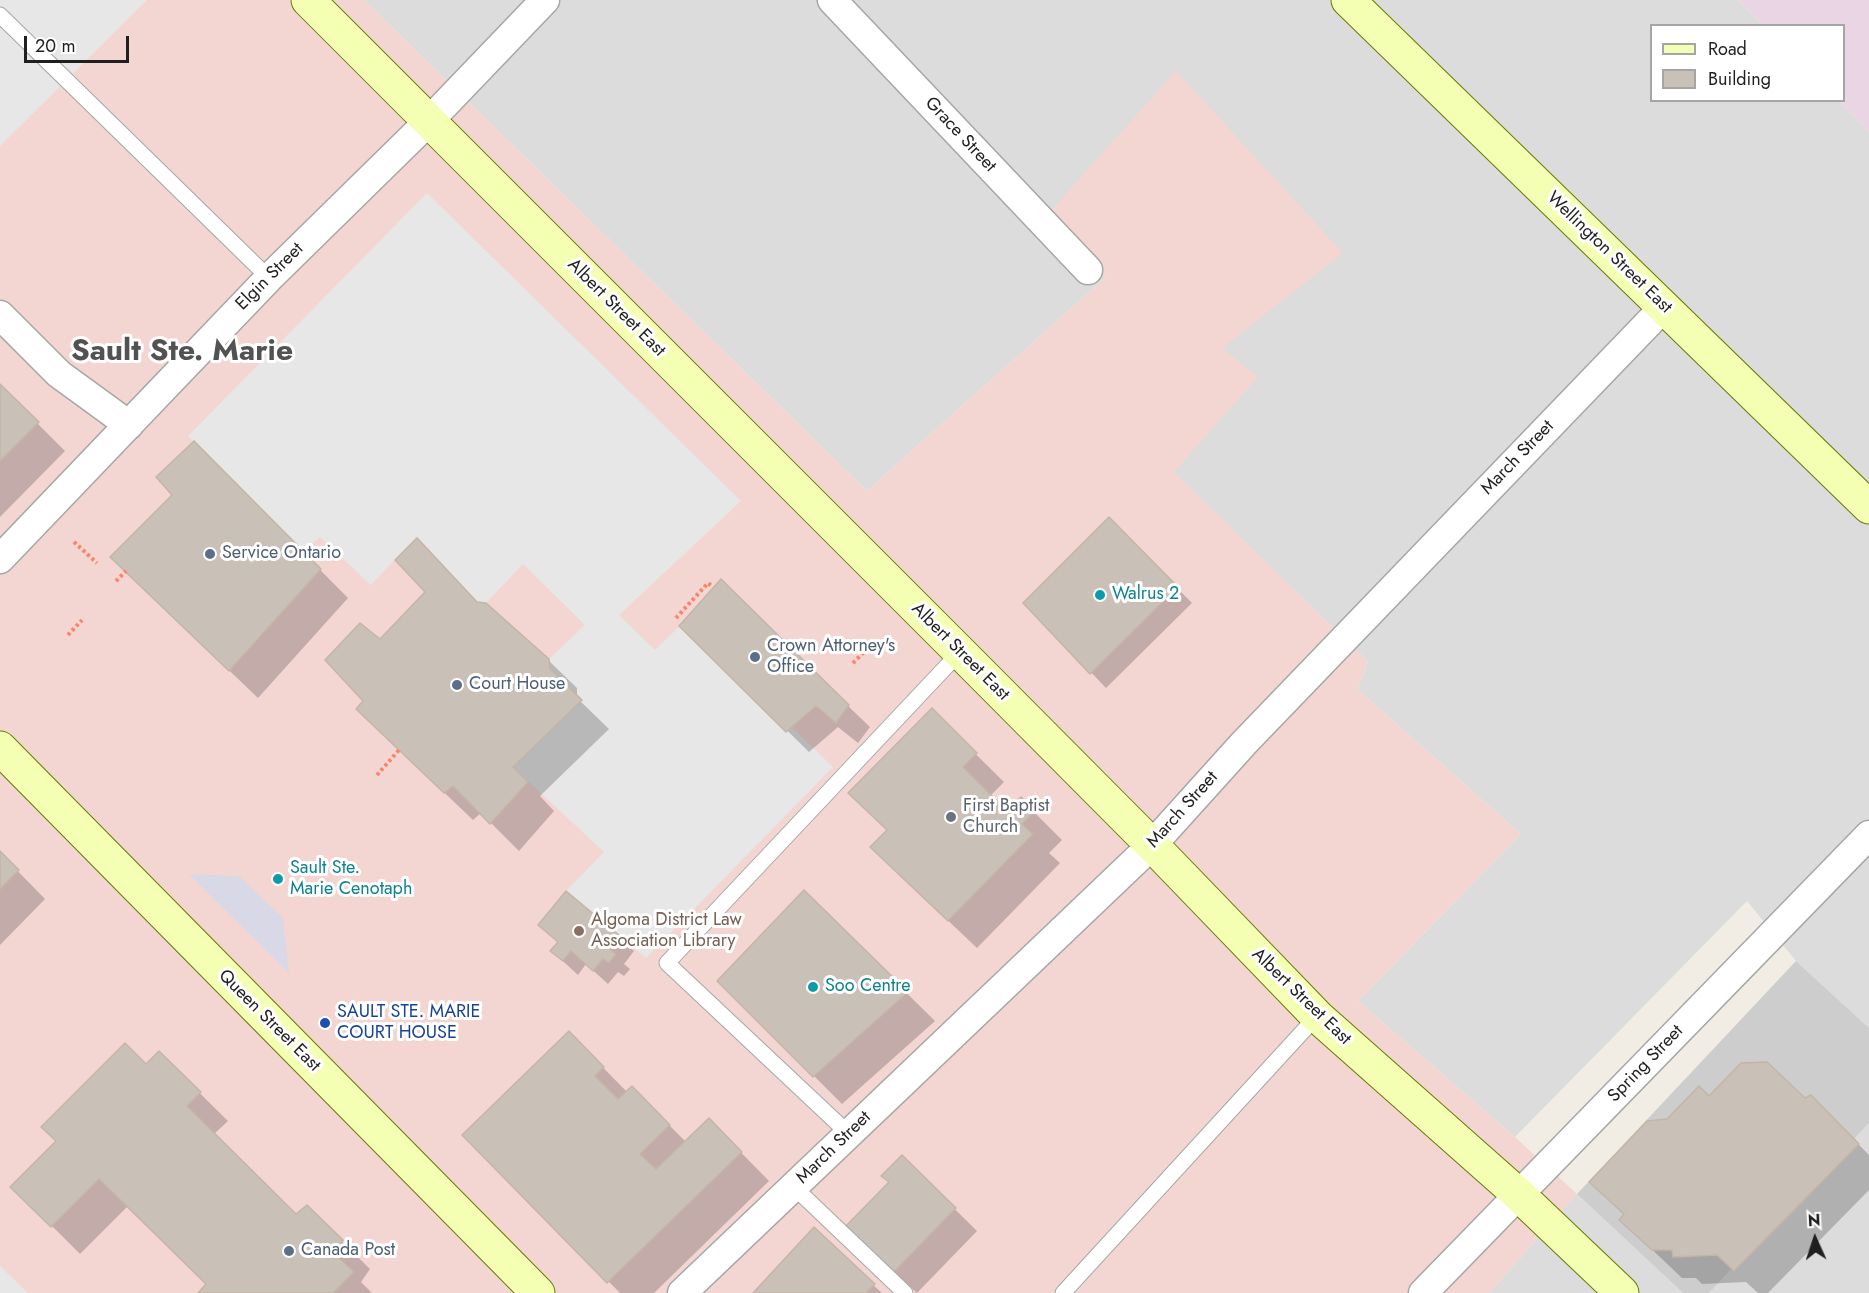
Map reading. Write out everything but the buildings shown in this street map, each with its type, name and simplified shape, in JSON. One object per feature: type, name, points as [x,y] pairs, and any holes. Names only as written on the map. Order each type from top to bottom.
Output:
[{"type":"main road","name":"Albert Street East","points":[[308,0],[1152,845],[1317,1016],[1519,1194],[1622,1293]]},
{"type":"main road","name":"Wellington Street East","points":[[1348,0],[1869,507]]},
{"type":"main road","name":"Queen Street East","points":[[0,748],[538,1293]]},
{"type":"street","name":"Elgin Street","points":[[0,559],[268,278],[429,121],[545,0]]},
{"type":"street","name":"Grace Street","points":[[832,0],[1088,270]]},
{"type":"street","name":"March Street","points":[[682,1293],[1152,845],[1244,743],[1664,307]]},
{"type":"street","points":[[0,315],[59,374],[129,425]]},
{"type":"street","name":"Spring Street","points":[[1423,1293],[1869,835]]},
{"type":"lane","points":[[0,15],[268,278]]},
{"type":"lane","points":[[849,1134],[667,963],[960,652]]},
{"type":"lane","points":[[1063,1293],[1317,1016]]},
{"type":"lane","points":[[794,1187],[905,1293]]},
{"type":"path","points":[[74,542],[97,563]]},
{"type":"path","points":[[116,581],[126,571]]},
{"type":"path","points":[[676,618],[708,583],[713,587]]},
{"type":"path","points":[[68,635],[82,620]]},
{"type":"path","points":[[853,663],[871,645]]},
{"type":"path","points":[[376,775],[399,750]]},
{"type":"shaded area","points":[[0,0],[364,0],[867,491],[1106,277],[1039,224],[1176,71],[1343,253],[1222,348],[1258,377],[1174,472],[1368,662],[1357,689],[1521,834],[1358,1001],[1577,1194],[1489,1293],[0,1293]]},
{"type":"shaded area","points":[[0,0],[147,0],[0,146]]},
{"type":"shaded area","points":[[364,0],[1738,0],[1762,24],[1650,24],[1650,102],[1839,102],[1869,132],[1869,1028],[1796,961],[1747,901],[1515,1137],[1358,1001],[1521,834],[1357,689],[1368,662],[1173,472],[1257,377],[1221,349],[1039,224],[1106,277],[867,491]]},
{"type":"shaded area","points":[[1738,0],[1869,0],[1869,132],[1839,102],[1845,102],[1845,24],[1762,24]]},
{"type":"shaded area","points":[[427,193],[741,501],[619,615],[655,650],[684,622],[833,767],[646,958],[566,891],[604,852],[513,767],[582,701],[550,669],[549,659],[585,625],[523,564],[486,603],[477,602],[417,536],[371,585],[320,537],[303,551],[188,436]]},
{"type":"shaded area","points":[[189,874],[239,876],[283,918],[289,973]]},
{"type":"shaded area","points":[[1796,961],[1869,1028],[1869,1123],[1709,1293],[1683,1293],[1577,1194]]},
{"type":"shaded area","points":[[1869,1123],[1869,1293],[1709,1293]]},
{"type":"shaded area","points":[[1577,1194],[1683,1293],[1489,1293]]},
{"type":"shaded area","points":[[0,1266],[28,1293],[0,1293]]},
{"type":"place","name":"Service Ontario","points":[[210,554]]},
{"type":"place","name":"Walrus 2","points":[[1100,595]]},
{"type":"place","name":"Crown Attorney's Office","points":[[755,657]]},
{"type":"place","name":"Court House","points":[[457,685]]},
{"type":"place","name":"First Baptist Church","points":[[951,817]]},
{"type":"place","name":"Sault Ste. Marie Cenotaph","points":[[278,879]]},
{"type":"place","name":"Algoma District Law Association Library","points":[[579,931]]},
{"type":"place","name":"Soo Centre","points":[[813,987]]},
{"type":"place","name":"SAULT STE. MARIE COURT HOUSE","points":[[325,1023]]},
{"type":"place","name":"Canada Post","points":[[289,1251]]},
{"type":"district","name":"Sault Ste. Marie","points":[[182,353]]}]
